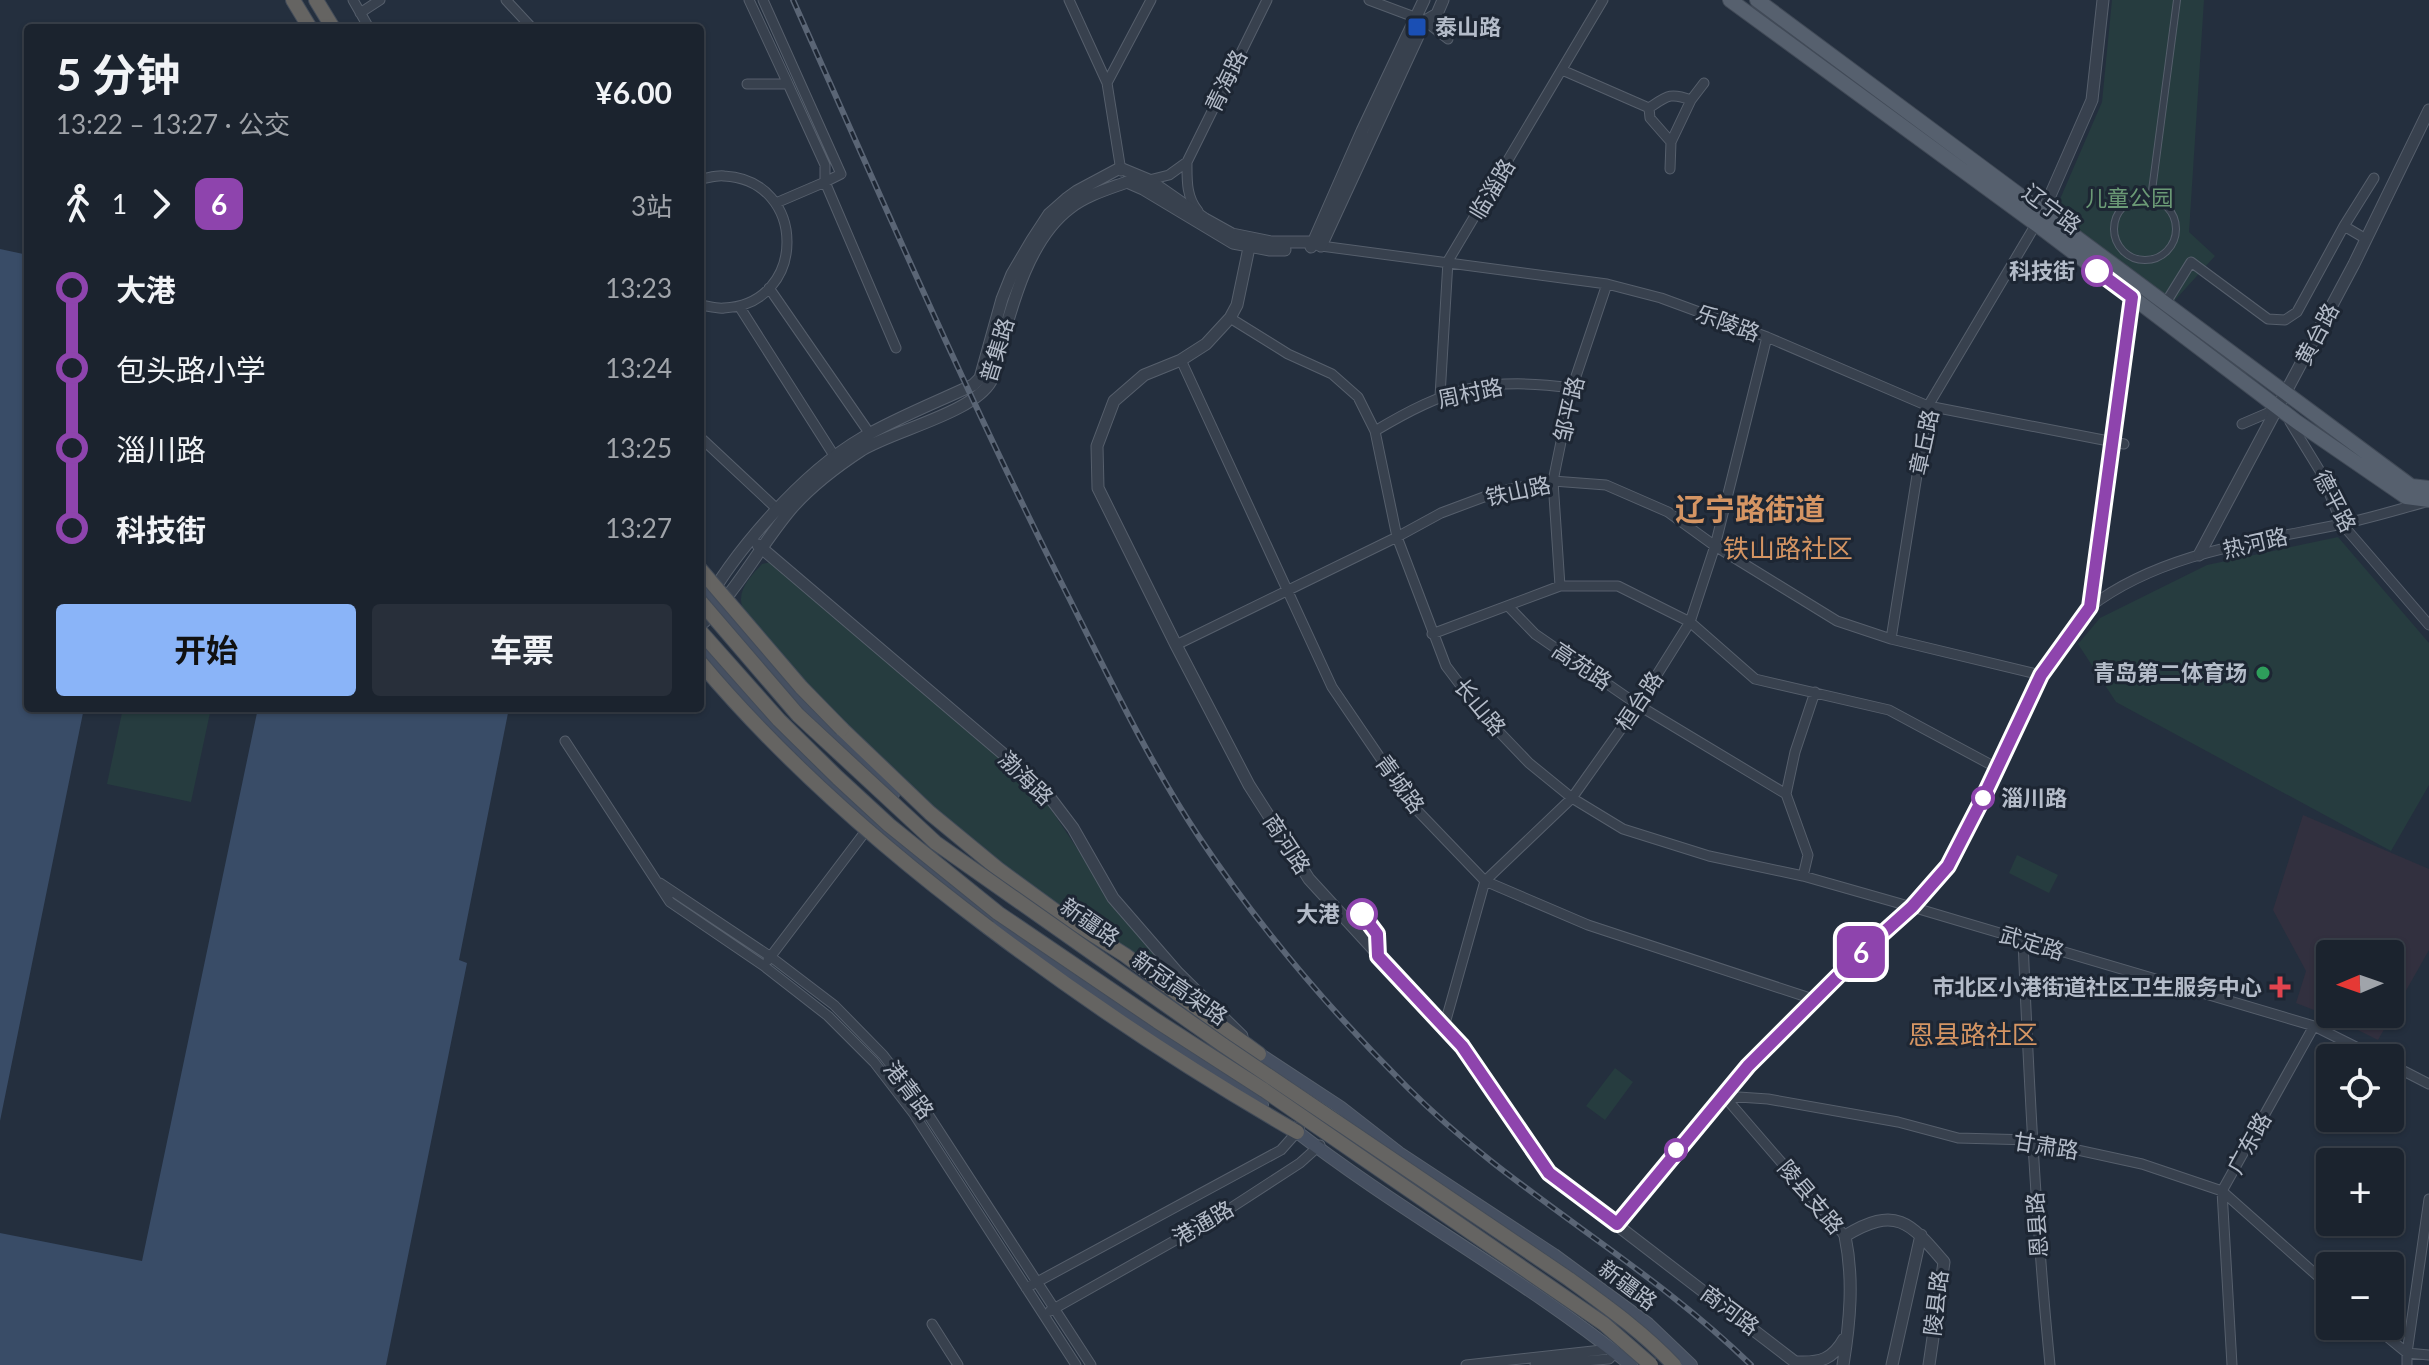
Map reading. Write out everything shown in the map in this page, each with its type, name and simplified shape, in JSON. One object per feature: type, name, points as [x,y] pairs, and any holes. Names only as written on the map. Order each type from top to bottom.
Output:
[{"type":"highway","points":[[293,0],[308,24]]},
{"type":"highway","points":[[316,0],[331,24]]},
{"type":"highway","points":[[704,574],[801,687],[930,813],[998,869],[1054,910],[1125,955],[1259,1054]]},
{"type":"highway","name":"新冠高架路","points":[[705,597],[798,715],[936,843],[1223,1045],[1569,1279],[1619,1315],[1674,1365]]},
{"type":"highway","name":"新冠高架路","points":[[704,633],[779,720],[889,825],[945,872],[1021,928],[1264,1090],[1604,1324],[1651,1365]]},
{"type":"highway","points":[[704,666],[802,770],[858,821],[989,928],[1105,1010],[1297,1132]]},
{"type":"main road","name":"辽宁路","points":[[1730,0],[2039,219],[2165,304],[2411,486],[2429,488]]},
{"type":"main road","name":"辽宁路","points":[[1757,0],[2039,219],[2132,297],[2279,409],[2406,497],[2429,501]]},
{"type":"main road","name":"新疆路","points":[[705,597],[721,607],[755,652],[826,730],[934,833],[1001,885],[1171,1002],[1340,1107],[1399,1153],[1554,1255],[1636,1315],[1691,1365]]},
{"type":"main road","points":[[704,656],[745,703],[815,772],[924,867],[995,922],[1201,1060],[1318,1147],[1522,1285],[1631,1365]]},
{"type":"street","points":[[353,0],[367,24]]},
{"type":"street","points":[[360,13],[380,0]]},
{"type":"street","points":[[506,0],[528,24]]},
{"type":"street","points":[[749,0],[825,165],[825,182],[896,348]]},
{"type":"street","points":[[763,0],[841,174],[776,203]]},
{"type":"street","points":[[1069,0],[1107,83],[1120,168],[1127,182],[1169,175],[1187,162]]},
{"type":"street","points":[[1107,83],[1151,0]]},
{"type":"street","name":"青海路","points":[[1187,162],[1267,0]]},
{"type":"street","points":[[1369,0],[1420,20],[1448,39]]},
{"type":"street","points":[[1315,245],[1420,20],[1424,0]]},
{"type":"street","points":[[1420,20],[1437,14],[1443,0]]},
{"type":"street","name":"临淄路","points":[[1440,396],[1448,261],[1603,0]]},
{"type":"street","name":"章丘路","points":[[1891,639],[1928,406],[2029,239],[2092,100],[2103,0]]},
{"type":"street","points":[[2151,198],[2177,0]]},
{"type":"street","points":[[1562,70],[1649,108]]},
{"type":"street","points":[[1670,169],[1671,142],[1691,100],[1704,83]]},
{"type":"street","points":[[747,84],[788,84]]},
{"type":"street","points":[[1649,108],[1666,96],[1677,95],[1691,100]]},
{"type":"street","points":[[1649,108],[1650,118],[1671,142]]},
{"type":"street","name":"黄台路","points":[[2199,555],[2279,409],[2427,119]]},
{"type":"street","points":[[1187,162],[1191,203],[1205,219]]},
{"type":"street","points":[[705,597],[777,509],[835,457],[870,434],[973,385],[980,378],[1012,274],[1049,214],[1077,191],[1120,168]]},
{"type":"street","name":"乐陵路","points":[[1120,168],[1149,180],[1205,219],[1247,242],[1270,250],[1315,245]]},
{"type":"street","points":[[704,178],[723,175],[745,179],[765,191],[780,209],[788,230],[788,254],[780,275],[769,288],[739,306],[722,309],[705,305]]},
{"type":"street","points":[[2165,304],[2191,262],[2268,319],[2285,320],[2297,312],[2374,178]]},
{"type":"street","name":"乐陵路","points":[[1127,182],[1224,239],[1315,245],[1607,284],[1661,298],[1767,337],[1928,406],[2119,443]]},
{"type":"street","name":"普集路","points":[[704,624],[721,607],[791,510],[833,470],[865,448],[964,405],[985,392],[1023,274],[1054,224],[1070,208],[1087,198],[1127,182]]},
{"type":"street","points":[[2151,198],[2164,204],[2175,219],[2174,239],[2163,254],[2140,259],[2125,252],[2118,243],[2115,223],[2125,205],[2134,200],[2151,198]]},
{"type":"street","points":[[2344,226],[2366,239]]},
{"type":"street","points":[[1230,318],[1247,242]]},
{"type":"street","name":"商河路","points":[[1247,242],[1237,305],[1230,318],[1206,344],[1181,360],[1144,375],[1114,401],[1097,446],[1098,488],[1249,785],[1309,879],[1462,1046],[1549,1173],[1799,1364]]},
{"type":"street","points":[[1244,271],[1260,253],[1270,250]]},
{"type":"street","points":[[2138,269],[2140,259]]},
{"type":"street","name":"邹平路","points":[[1560,586],[1553,481],[1572,388],[1607,284]]},
{"type":"street","points":[[769,288],[870,434]]},
{"type":"street","points":[[1617,1224],[1748,1066],[1813,999],[1912,907],[1948,866],[2041,675],[2090,607],[2119,443],[2132,297]]},
{"type":"street","points":[[739,306],[835,457]]},
{"type":"street","name":"长山路","points":[[1230,318],[1288,354],[1332,374],[1358,397],[1375,431],[1397,537],[1446,666],[1483,715],[1529,763],[1572,798],[1623,829],[1709,856],[1803,876],[1912,907]]},
{"type":"street","name":"桓台路","points":[[1485,881],[1572,798],[1638,705],[1690,622],[1715,546],[1767,337]]},
{"type":"street","name":"青城路","points":[[1181,360],[1332,687],[1413,806],[1485,881],[1588,925],[1813,999]]},
{"type":"street","name":"周村路","points":[[1375,431],[1440,396],[1485,385],[1533,383],[1572,388]]},
{"type":"street","points":[[2242,424],[2279,409]]},
{"type":"street","name":"德平路","points":[[2279,409],[2320,471],[2342,524],[2429,625]]},
{"type":"street","points":[[704,441],[777,509]]},
{"type":"street","name":"铁山路","points":[[1176,645],[1441,513],[1500,491],[1553,481],[1606,485],[1668,512],[1715,546],[1837,621],[1891,639],[2041,675]]},
{"type":"street","name":"热河路","points":[[2090,607],[2110,591],[2199,555],[2342,524],[2429,501]]},
{"type":"street","name":"渤海路","points":[[752,539],[1042,787],[1073,828],[1113,898],[1178,973],[1259,1054]]},
{"type":"street","points":[[1432,634],[1560,586],[1618,586],[1690,622],[1755,679],[1889,710],[1997,768]]},
{"type":"street","name":"高苑路","points":[[1508,606],[1535,634],[1638,705],[1786,794]]},
{"type":"street","points":[[1803,876],[1808,855],[1786,794],[1795,752],[1815,692]]},
{"type":"street","name":"港青路","points":[[565,741],[670,902],[834,1005],[883,1055],[924,1108],[1091,1365]]},
{"type":"street","points":[[767,961],[872,823]]},
{"type":"street","points":[[1444,1027],[1485,881]]},
{"type":"street","name":"武定路","points":[[1912,907],[2314,1026],[2350,1044]]},
{"type":"street","name":"恩县路","points":[[2023,941],[2031,1140],[2050,1365]]},
{"type":"street","name":"港青路","points":[[767,961],[874,1062],[914,1114],[1076,1365]]},
{"type":"street","name":"广东路","points":[[2232,1365],[2222,1191],[2314,1026]]},
{"type":"street","points":[[2404,1071],[2429,1084]]},
{"type":"street","name":"港通路","points":[[1026,1288],[1281,1150],[1297,1132],[1317,1092]]},
{"type":"street","name":"甘肃路","points":[[1724,1096],[1768,1099],[1898,1122],[1958,1138],[2031,1140],[2142,1164],[2222,1191],[2316,1275]]},
{"type":"street","name":"陵县支路","points":[[1724,1096],[1845,1236],[1851,1290],[1843,1365]]},
{"type":"street","name":"港通路","points":[[1043,1315],[1220,1215],[1300,1163],[1318,1147],[1340,1107]]},
{"type":"street","points":[[2407,1365],[2426,1252],[2429,1199]]},
{"type":"street","points":[[1845,1236],[1874,1221],[1886,1219],[1905,1224],[1921,1235],[1892,1365]]},
{"type":"street","name":"陵县路","points":[[1921,1235],[1944,1262],[1929,1365]]},
{"type":"street","points":[[932,1324],[958,1365]]},
{"type":"street","points":[[1799,1364],[1828,1358],[1848,1331]]},
{"type":"street","points":[[2391,1340],[2407,1353],[2429,1355]]},
{"type":"street","points":[[1466,1365],[1613,1350],[1609,1359],[1535,1365]]},
{"type":"shaded area","points":[[2303,815],[2429,869],[2429,950],[2404,994],[2404,940],[2316,940],[2316,1011],[2296,1003],[2306,971],[2273,910]]},
{"type":"shaded area","points":[[2354,1028],[2385,1028],[2378,1040]]},
{"type":"green space","name":"儿童公园","points":[[2112,0],[2204,0],[2189,232],[2215,256],[2166,310],[2051,220],[2102,102]]},
{"type":"green space","name":"青岛第二体育场","points":[[2338,537],[2429,643],[2429,785],[2391,851],[2116,702],[2078,644],[2100,618],[2207,565]]},
{"type":"green space","points":[[771,562],[1028,780],[1123,917],[1182,983],[999,862],[942,817],[872,750],[780,654],[745,612],[741,600],[743,588],[762,564]]},
{"type":"green space","points":[[122,712],[210,712],[191,802],[107,784]]},
{"type":"green space","points":[[2017,855],[2058,875],[2049,893],[2009,873]]},
{"type":"green space","points":[[1615,1068],[1633,1082],[1605,1120],[1586,1106]]},
{"type":"water","points":[[0,249],[24,254],[24,712],[83,712],[0,1121]]},
{"type":"water","points":[[257,712],[507,712],[459,960],[467,963],[386,1365],[0,1365],[0,1233],[142,1261]]},
{"type":"railway","points":[[793,0],[1025,510],[1143,744],[1222,870],[1323,998],[1406,1086],[1489,1160],[1667,1292],[1751,1365]]},
{"type":"bus line","name":"6","points":[[1362,914],[1377,934],[1378,956],[1462,1046],[1549,1173],[1617,1224],[1748,1066],[1813,999],[1912,907],[1948,866],[2041,675],[2090,607],[2132,297],[2097,271]]},
{"type":"place","name":"泰山路","points":[[1417,27]]},
{"type":"place","name":"科技街","points":[[2097,271]]},
{"type":"place","name":"青岛第二体育场","points":[[2263,673]]},
{"type":"place","name":"淄川路","points":[[1983,798]]},
{"type":"place","name":"大港","points":[[1362,914]]},
{"type":"place","name":"市北区小港街道社区卫生服务中心","points":[[2280,987]]},
{"type":"district","name":"辽宁路街道","points":[[1750,510]]},
{"type":"district","name":"铁山路社区","points":[[1788,549]]},
{"type":"district","name":"恩县路社区","points":[[1973,1035]]}]
